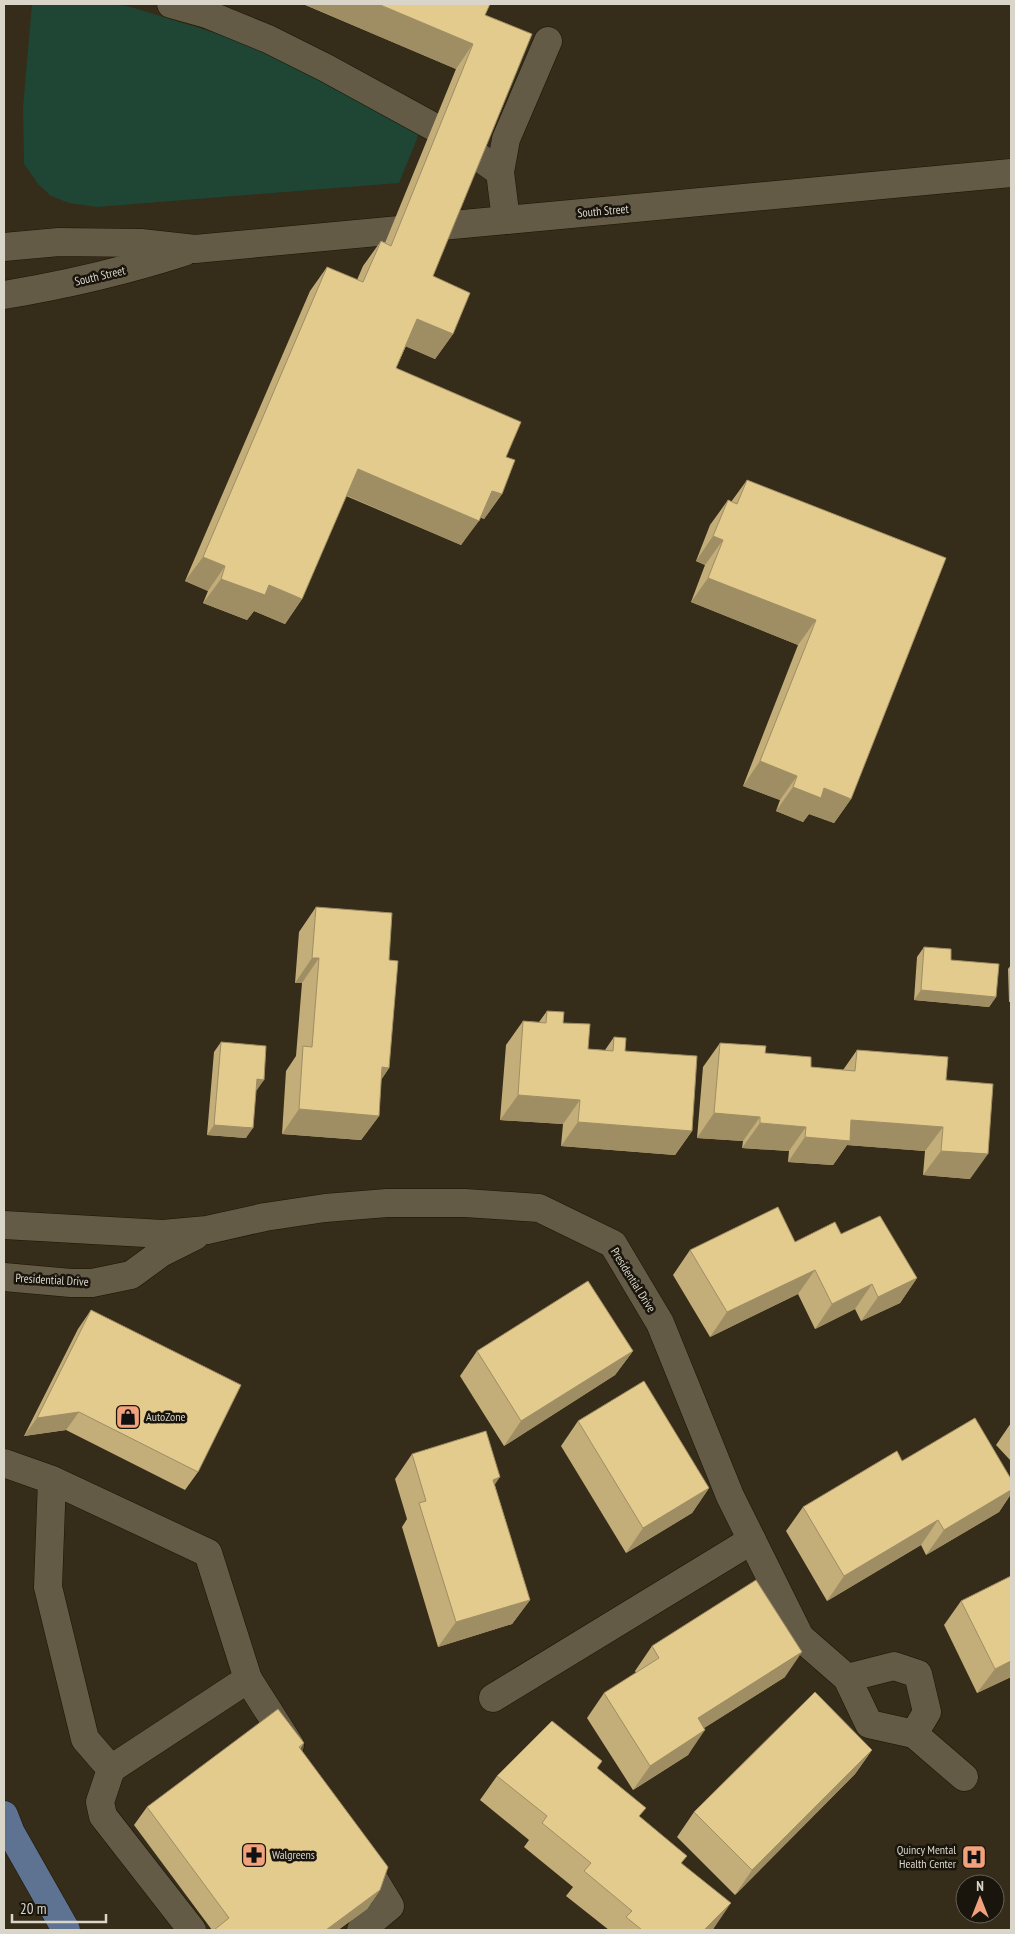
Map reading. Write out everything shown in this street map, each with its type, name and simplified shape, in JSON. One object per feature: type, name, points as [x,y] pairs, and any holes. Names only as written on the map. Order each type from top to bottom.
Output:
[{"type":"main road","points":[[4,1815],[11,1833],[66,1930]]},
{"type":"street","points":[[171,4],[207,14],[268,39],[318,64],[444,132],[500,172]]},
{"type":"street","points":[[506,220],[500,172],[506,139],[548,41]]},
{"type":"street","name":"South Street","points":[[4,295],[130,269],[195,249],[1011,173]]},
{"type":"street","name":"South Street","points":[[4,247],[58,242],[142,243],[195,249]]},
{"type":"street","name":"Presidential Drive","points":[[4,1225],[163,1234],[207,1230],[265,1217],[325,1208],[387,1202],[465,1202],[539,1208],[613,1244],[660,1323],[730,1496],[800,1637],[847,1678],[869,1724],[914,1734],[964,1777]]},
{"type":"street","name":"Presidential Drive","points":[[4,1277],[92,1283],[130,1275],[160,1253],[207,1230]]},
{"type":"street","points":[[4,1463],[52,1480],[208,1553],[248,1679],[301,1763]]},
{"type":"street","points":[[52,1480],[48,1588],[85,1739],[112,1769]]},
{"type":"street","points":[[492,1698],[752,1540]]},
{"type":"street","points":[[847,1678],[894,1666],[918,1674],[927,1712],[914,1734]]},
{"type":"street","points":[[192,1930],[103,1816],[100,1802],[112,1769],[248,1679]]},
{"type":"street","points":[[349,1838],[390,1906],[361,1930]]},
{"type":"green space","points":[[32,4],[112,4],[131,7],[248,43],[363,98],[419,134],[399,183],[97,207],[69,203],[51,196],[38,184],[24,164],[23,107]]},
{"type":"building","points":[[378,4],[490,4],[485,15],[532,34],[433,276],[470,293],[453,334],[417,319],[396,368],[521,422],[506,457],[515,460],[502,494],[492,491],[479,521],[358,469],[302,599],[269,585],[265,595],[221,579],[225,566],[203,557],[327,267],[363,282],[381,241],[391,246],[473,44]]},
{"type":"building","points":[[747,480],[946,558],[851,799],[824,788],[821,798],[793,787],[797,776],[760,761],[816,620],[708,578],[723,540],[713,536],[728,500],[737,504]]},
{"type":"building","points":[[316,907],[392,913],[389,960],[398,961],[389,1068],[382,1067],[379,1116],[299,1109],[303,1046],[312,1047],[319,958],[312,958]]},
{"type":"building","points":[[924,947],[951,949],[951,960],[999,964],[996,997],[921,990]]},
{"type":"building","points":[[547,1011],[564,1012],[563,1023],[590,1024],[588,1049],[613,1051],[614,1037],[626,1038],[625,1051],[697,1056],[692,1131],[578,1122],[580,1100],[518,1095],[523,1021],[546,1023]]},
{"type":"building","points":[[221,1042],[266,1046],[264,1080],[257,1079],[253,1128],[214,1125]]},
{"type":"building","points":[[720,1043],[766,1046],[765,1053],[811,1057],[811,1067],[855,1071],[857,1050],[948,1057],[946,1080],[993,1084],[988,1154],[941,1151],[943,1127],[851,1120],[850,1141],[805,1137],[806,1127],[760,1123],[760,1117],[714,1113]]},
{"type":"building","points":[[778,1207],[795,1242],[835,1222],[841,1234],[880,1216],[917,1278],[878,1297],[872,1284],[832,1304],[815,1270],[727,1312],[690,1250]]},
{"type":"building","points":[[588,1281],[633,1351],[521,1421],[477,1351]]},
{"type":"building","name":"AutoZone","points":[[91,1310],[241,1385],[198,1472],[79,1412],[37,1418]]},
{"type":"building","points":[[644,1381],[709,1488],[643,1528],[578,1421]]},
{"type":"building","points":[[975,1418],[1011,1479],[1011,1490],[944,1530],[938,1520],[844,1576],[803,1507],[897,1451],[902,1461]]},
{"type":"building","points":[[486,1431],[500,1477],[493,1480],[530,1600],[456,1622],[419,1503],[426,1501],[412,1454]]},
{"type":"building","points":[[1011,1576],[1011,1661],[995,1669],[961,1601]]},
{"type":"building","points":[[756,1580],[802,1652],[698,1718],[705,1730],[650,1766],[604,1693],[659,1658],[652,1646]]},
{"type":"building","points":[[815,1692],[872,1750],[752,1870],[694,1812]]},
{"type":"building","name":"Walgreens","points":[[278,1709],[304,1743],[299,1747],[388,1867],[380,1890],[326,1930],[214,1930],[229,1918],[147,1807]]},
{"type":"building","points":[[552,1721],[602,1761],[597,1768],[646,1808],[639,1816],[687,1856],[681,1863],[731,1903],[704,1930],[642,1930],[626,1917],[632,1911],[584,1871],[591,1863],[542,1823],[547,1816],[497,1776]]},
{"type":"place","name":"AutoZone","points":[[128,1417]]},
{"type":"place","name":"Walgreens","points":[[254,1855]]},
{"type":"place","name":"Quincy Mental Health Center","points":[[974,1857]]}]
